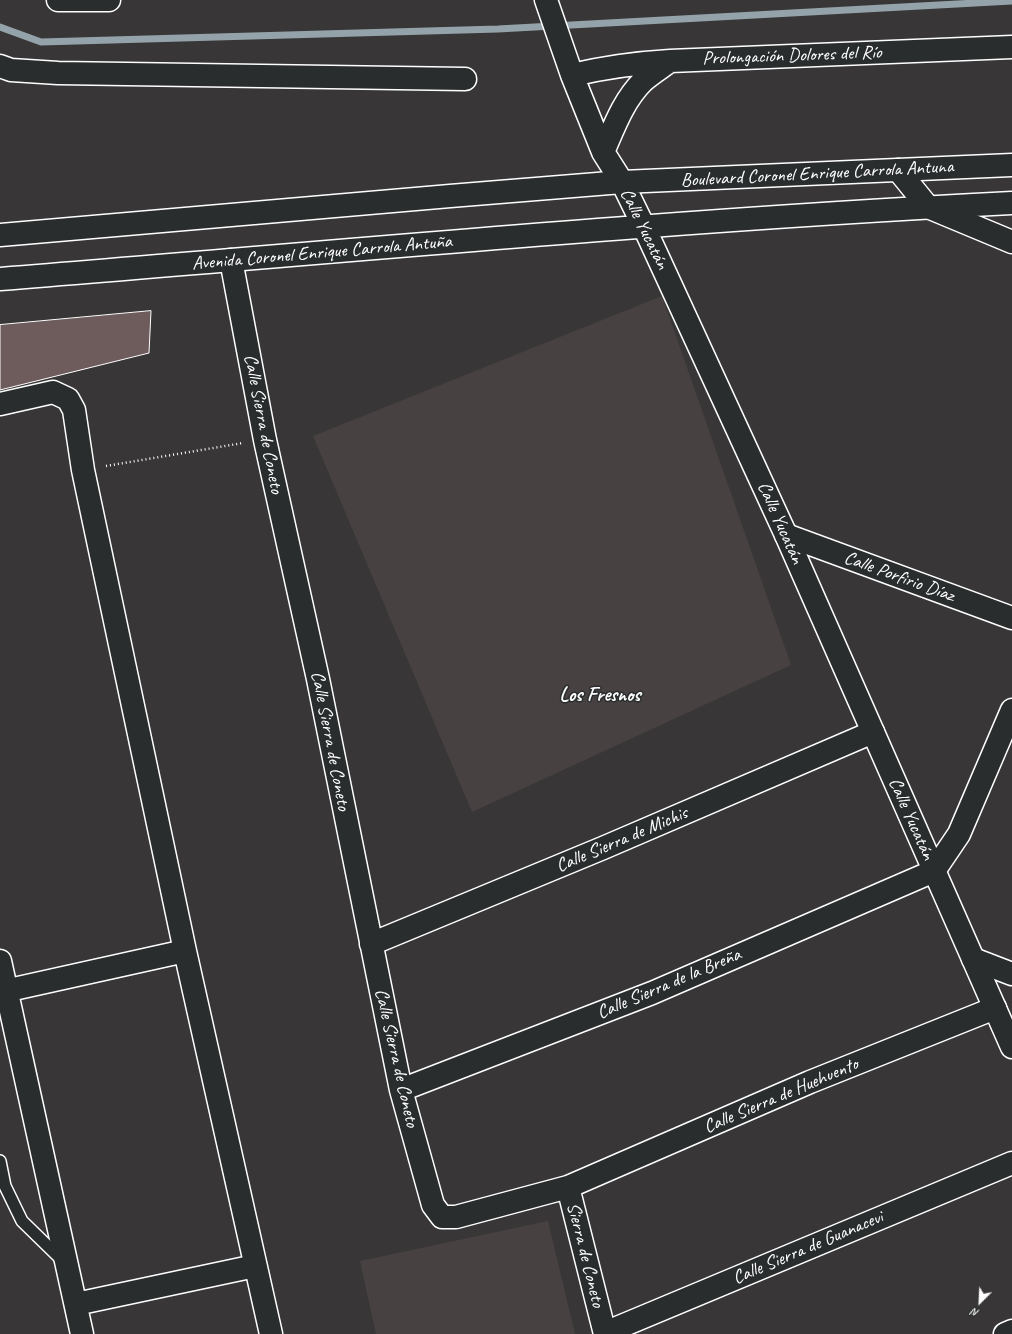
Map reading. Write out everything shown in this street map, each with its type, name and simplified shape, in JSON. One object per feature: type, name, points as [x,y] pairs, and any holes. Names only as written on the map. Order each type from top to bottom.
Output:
[{"type":"street","points":[[58,0],[109,0]]},
{"type":"street","name":"Calle Yucatán","points":[[546,0],[572,74],[604,152],[622,182],[644,226],[786,535],[1012,1047]]},
{"type":"street","name":"Prolongación Dolores del Río","points":[[572,74],[600,68],[670,60],[1012,47]]},
{"type":"street","points":[[604,152],[628,99],[644,81],[670,60]]},
{"type":"street","points":[[0,66],[11,70],[58,73],[465,79]]},
{"type":"street","name":"Boulevard Coronel Enrique Carrola Antuna","points":[[622,182],[1012,165]]},
{"type":"street","points":[[898,170],[928,207],[1012,242]]},
{"type":"street","points":[[0,235],[622,182]]},
{"type":"street","name":"Boulevard Coronel Enrique Carrola Antuna","points":[[644,226],[928,207],[1012,203]]},
{"type":"street","name":"Avenida Coronel Enrique Carrola Antuña","points":[[0,279],[644,226]]},
{"type":"street","name":"Calle Sierra de Coneto","points":[[231,260],[265,440],[318,679],[401,1090],[433,1205],[442,1217]]},
{"type":"street","points":[[0,404],[53,392],[68,399],[74,410],[83,470],[184,951],[271,1334]]},
{"type":"street","name":"Calle Porfirio Díaz","points":[[786,535],[1012,618]]},
{"type":"street","points":[[934,871],[959,834],[1012,710]]},
{"type":"street","name":"Calle Sierra de Michis","points":[[371,944],[603,848],[873,732]]},
{"type":"street","name":"Calle Sierra de la Breña","points":[[401,1090],[652,993],[934,871]]},
{"type":"street","points":[[4,992],[184,951]]},
{"type":"street","points":[[973,959],[1012,974]]},
{"type":"street","points":[[0,961],[4,992],[82,1334]]},
{"type":"street","name":"Calle Sierra de Huehuento","points":[[568,1187],[810,1082],[995,1008]]},
{"type":"street","name":"Calle Sierra de Guanacevi","points":[[605,1333],[1012,1163]]},
{"type":"street","name":"Sierra de Coneto","points":[[442,1217],[456,1218],[568,1187],[605,1333]]},
{"type":"street","points":[[76,1304],[255,1266]]},
{"type":"street","points":[[1005,1334],[1012,1331]]},
{"type":"lane","points":[[0,1161],[5,1186],[22,1221],[66,1264]]},
{"type":"path","points":[[83,470],[265,440]]},
{"type":"shaded area","points":[[662,296],[791,665],[472,812],[313,436]]},
{"type":"shaded area","points":[[548,1221],[575,1334],[376,1334],[360,1261]]},
{"type":"building","points":[[151,311],[149,353],[0,390],[0,325]]},
{"type":"waterway","points":[[0,27],[41,42],[498,29],[1012,1]]},
{"type":"district","name":"Los Fresnos","points":[[600,696]]}]
